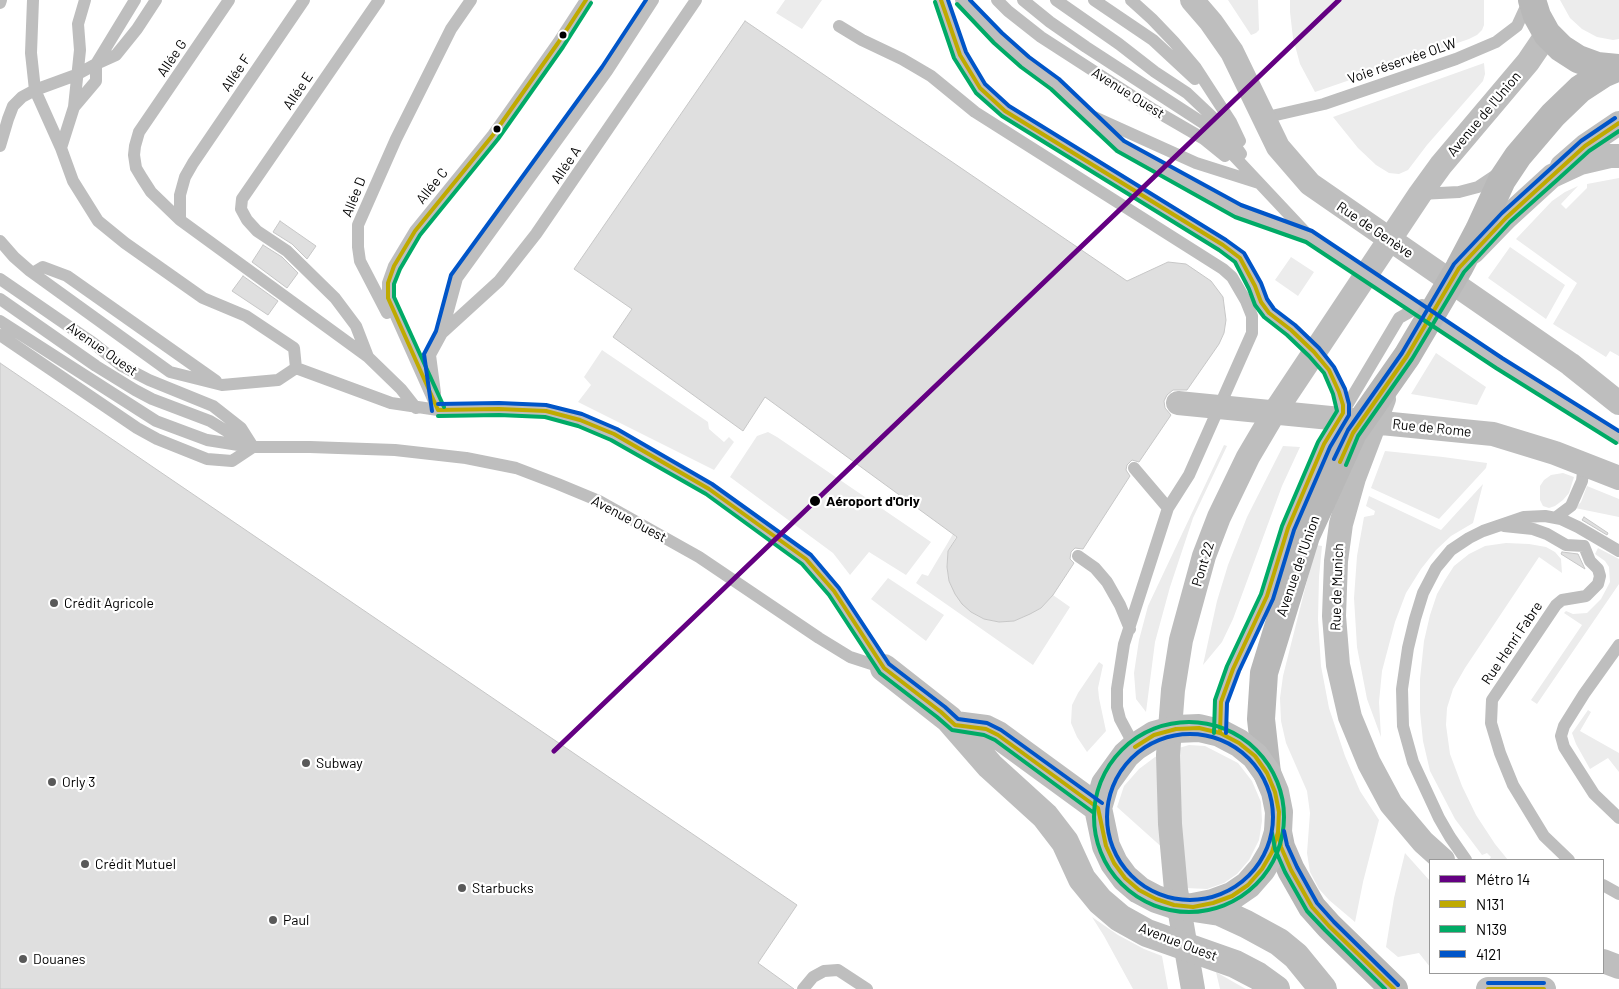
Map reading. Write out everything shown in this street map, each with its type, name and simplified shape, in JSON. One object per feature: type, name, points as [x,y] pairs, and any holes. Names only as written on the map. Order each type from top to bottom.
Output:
[{"type":"main road","name":"Avenue Ouest","points":[[884,668],[941,712],[955,725],[990,766],[1045,816],[1065,842],[1082,879],[1100,901],[1147,933],[1235,964],[1258,976],[1276,989]]},
{"type":"main road","points":[[955,725],[986,730],[998,735],[1098,808]]},
{"type":"main road","points":[[1193,906],[1213,903],[1232,896],[1248,885],[1262,869],[1272,852],[1278,832],[1279,812],[1275,792],[1267,773],[1250,752],[1239,743],[1220,733],[1199,728],[1176,729],[1154,735],[1135,747],[1118,764],[1105,784],[1098,808],[1106,846],[1114,863],[1125,878],[1139,890],[1156,899],[1174,905],[1193,906],[1220,912],[1279,942],[1296,956],[1323,989]]},
{"type":"street","name":"Rue de Genève","points":[[1192,0],[1212,22],[1272,117],[1278,147],[1310,184],[1615,397]]},
{"type":"street","name":"Avenue de l'Union","points":[[1531,10],[1561,48],[1578,59],[1597,66],[1618,68]]},
{"type":"street","name":"Avenue de l'Union","points":[[1420,194],[1441,164],[1528,62],[1531,10]]},
{"type":"street","name":"Avenue de l'Union","points":[[1267,773],[1261,719],[1264,673],[1306,536],[1353,433],[1407,356],[1479,230],[1502,180],[1518,156],[1553,115],[1580,89],[1603,74],[1618,68]]},
{"type":"street","points":[[1458,268],[1506,218],[1585,146],[1619,123]]},
{"type":"street","points":[[1552,176],[1580,163],[1610,156],[1619,156]]},
{"type":"street","name":"Pont 22","points":[[1192,989],[1176,890],[1170,824],[1168,755],[1173,690],[1181,640],[1204,556],[1219,517],[1248,457],[1314,352],[1420,194]]},
{"type":"street","name":"Rue de Munich","points":[[1407,356],[1384,398],[1354,478],[1341,524],[1336,561],[1334,616],[1338,665],[1350,716],[1369,763],[1391,804],[1423,842],[1442,859]]},
{"type":"street","name":"Rue de Rome","points":[[1178,403],[1493,434],[1510,438],[1619,478]]},
{"type":"street","points":[[1278,832],[1281,847],[1291,870],[1312,907],[1394,989]]},
{"type":"street","points":[[1604,961],[1619,967]]},
{"type":"street","points":[[1488,989],[1544,989]]},
{"type":"lane","points":[[32,0],[30,53],[34,90],[61,148],[72,181],[98,221],[125,243],[203,298],[246,316],[294,348],[296,368]]},
{"type":"lane","points":[[61,148],[74,107],[80,50],[78,24],[85,0]]},
{"type":"lane","points":[[74,107],[96,81],[96,64],[135,0]]},
{"type":"lane","points":[[0,146],[13,106],[22,97],[34,90],[76,75],[116,55],[137,29],[156,0]]},
{"type":"lane","name":"Allée G","points":[[180,220],[151,192],[136,168],[134,156],[139,132],[229,0]]},
{"type":"lane","name":"Allée F","points":[[180,220],[180,195],[184,177],[304,0]]},
{"type":"lane","name":"Allée E","points":[[368,357],[356,326],[335,298],[287,251],[257,231],[247,220],[241,208],[242,199],[378,0]]},
{"type":"lane","name":"Allée D","points":[[438,410],[360,261],[357,234],[364,209],[420,90],[451,29],[471,0]]},
{"type":"lane","name":"Allée C","points":[[438,410],[388,298],[388,283],[394,266],[415,231],[493,134],[558,43],[586,0]]},
{"type":"lane","points":[[438,410],[430,355],[442,333],[457,278],[607,70],[653,0]]},
{"type":"lane","name":"Allée A","points":[[442,333],[499,281],[536,234],[696,0]]},
{"type":"lane","points":[[941,0],[960,55],[980,88],[1005,111],[1223,245],[1240,258],[1261,302],[1269,313],[1291,330],[1330,370],[1343,405],[1343,413]]},
{"type":"lane","points":[[961,0],[1024,62],[1055,84],[1120,146],[1238,211],[1309,236]]},
{"type":"lane","name":"Avenue Ouest","points":[[997,0],[1041,37],[1154,110],[1204,139],[1261,183]]},
{"type":"lane","name":"Avenue Ouest","points":[[1023,0],[1086,47],[1203,123],[1309,236],[1499,363],[1619,438]]},
{"type":"lane","name":"Avenue Ouest","points":[[1056,0],[1187,93],[1221,125],[1261,183]]},
{"type":"lane","name":"Avenue Ouest","points":[[1094,0],[1153,40],[1185,69],[1217,103]]},
{"type":"lane","name":"Avenue Ouest","points":[[1131,0],[1174,42],[1196,68],[1231,122],[1261,183]]},
{"type":"lane","name":"Voie réservée OLW","points":[[1272,117],[1340,99],[1456,59],[1496,42],[1517,26],[1531,10]]},
{"type":"lane","points":[[839,26],[931,76],[975,112],[1223,269],[1232,277],[1246,300],[1252,316],[1252,333],[1189,475],[1168,508],[1124,644],[1116,689],[1117,707],[1120,719],[1135,747]]},
{"type":"lane","points":[[1085,113],[1196,162],[1261,183]]},
{"type":"lane","points":[[1420,194],[1459,192],[1478,187],[1497,175],[1518,156]]},
{"type":"lane","points":[[180,220],[368,357],[401,389],[416,408]]},
{"type":"lane","points":[[0,240],[14,257],[33,273],[170,372],[222,385],[278,380],[296,368]]},
{"type":"lane","points":[[33,273],[43,267],[67,276],[222,385]]},
{"type":"lane","name":"Avenue Ouest","points":[[0,279],[86,338],[122,366],[149,380],[213,406],[241,428],[253,448]]},
{"type":"lane","points":[[1220,733],[1221,702],[1233,669],[1266,596],[1291,521],[1324,444],[1398,318],[1443,293]]},
{"type":"lane","name":"Avenue Ouest","points":[[0,299],[134,390],[210,422],[253,448]]},
{"type":"lane","name":"Avenue Ouest","points":[[0,321],[156,421],[207,440],[253,448],[310,447],[395,450],[466,458],[516,468],[599,501],[699,557],[850,657],[884,668]]},
{"type":"lane","points":[[0,335],[110,410],[157,439],[208,459],[232,461],[253,448]]},
{"type":"lane","points":[[296,368],[391,403],[438,410],[546,410],[580,420],[614,434],[709,489],[806,559],[834,591],[884,668]]},
{"type":"lane","points":[[1555,518],[1571,506],[1582,481],[1584,464]]},
{"type":"lane","points":[[1134,468],[1168,508]]},
{"type":"lane","name":"Rue Henri Fabre","points":[[1465,859],[1439,818],[1413,762],[1403,726],[1402,689],[1408,648],[1423,593],[1436,568],[1451,550],[1469,538],[1524,517],[1545,516],[1555,518],[1578,527],[1619,551]]},
{"type":"lane","name":"Rue Henri Fabre","points":[[1494,527],[1511,526],[1533,529],[1566,545],[1584,546],[1590,561],[1598,569],[1600,576],[1598,584],[1586,596],[1578,598],[1569,597],[1556,605],[1492,700],[1491,723],[1500,753],[1513,785],[1544,836],[1568,859]]},
{"type":"lane","points":[[1078,556],[1095,568],[1107,582],[1120,605],[1130,629]]},
{"type":"lane","points":[[1619,645],[1584,694],[1564,726],[1561,736],[1564,747],[1594,794],[1619,818]]},
{"type":"lane","points":[[1604,886],[1619,894]]},
{"type":"lane","points":[[803,989],[813,977],[824,971],[838,970],[867,989]]},
{"type":"shaded area","points":[[785,0],[822,0],[802,29],[776,13]]},
{"type":"shaded area","points":[[1228,0],[1258,0],[1259,30],[1256,33],[1251,35]]},
{"type":"shaded area","points":[[1290,0],[1484,0],[1484,25],[1477,35],[1469,39],[1315,92],[1300,64],[1293,38]]},
{"type":"shaded area","points":[[1560,0],[1619,0],[1619,39],[1613,40],[1597,37],[1582,29],[1570,18]]},
{"type":"shaded area","points":[[1484,63],[1485,74],[1483,81],[1427,145],[1408,170],[1399,174],[1389,173],[1376,165],[1358,148],[1333,117]]},
{"type":"shaded area","points":[[1619,178],[1619,356],[1610,351],[1606,357],[1553,324],[1577,283],[1516,239],[1552,201],[1565,192],[1578,186],[1561,204],[1566,209],[1587,188],[1587,184]]},
{"type":"shaded area","points":[[1510,247],[1565,285],[1546,319],[1488,278]]},
{"type":"shaded area","points":[[1291,257],[1314,272],[1298,296],[1275,280]]},
{"type":"shaded area","points":[[602,350],[708,422],[709,429],[724,442],[729,437],[734,442],[714,470],[578,402],[591,385],[584,377]]},
{"type":"shaded area","points":[[1436,353],[1486,387],[1477,405],[1411,394]]},
{"type":"shaded area","points":[[768,432],[931,542],[906,575],[869,552],[850,575],[833,553],[730,477],[757,436]]},
{"type":"shaded area","points":[[1224,445],[1227,446],[1193,518],[1170,587],[1155,642],[1146,712],[1136,699],[1134,673],[1139,640],[1148,606]]},
{"type":"shaded area","points":[[1283,446],[1300,447],[1282,486],[1233,619],[1222,642],[1203,665],[1217,601],[1228,565],[1247,517]]},
{"type":"shaded area","points":[[1385,451],[1487,463],[1486,468],[1439,519],[1371,488]]},
{"type":"shaded area","points":[[1563,473],[1574,477],[1569,493],[1555,506],[1549,508],[1543,506],[1540,500],[1540,486],[1551,475]]},
{"type":"shaded area","points":[[1483,484],[1473,523],[1451,536],[1436,550],[1406,593],[1395,622],[1382,671],[1379,702],[1381,737],[1367,699],[1357,647],[1354,598],[1357,556],[1364,517],[1374,515],[1375,511],[1366,506],[1369,496],[1441,530]]},
{"type":"shaded area","points":[[1587,486],[1619,499],[1619,517],[1575,508],[1581,502]]},
{"type":"shaded area","points":[[953,534],[956,537],[948,551],[947,567],[949,581],[971,612],[984,619],[999,622],[1014,621],[1041,608],[1053,595],[1070,607],[1033,665],[916,583],[922,574],[928,576]]},
{"type":"shaded area","points":[[1506,543],[1546,547],[1555,552],[1561,559],[1562,573],[1539,557],[1465,668],[1453,689],[1447,708],[1446,725],[1450,754],[1462,786],[1476,815],[1507,859],[1490,859],[1491,857],[1487,853],[1482,855],[1455,819],[1430,771],[1423,741],[1420,712],[1420,679],[1424,641],[1437,594],[1454,566],[1469,554],[1485,546]]},
{"type":"shaded area","points":[[1316,545],[1322,546],[1318,619],[1321,666],[1329,708],[1345,756],[1360,791],[1379,820],[1355,922],[1319,889],[1310,872],[1307,853],[1310,813],[1307,791],[1286,743],[1281,721],[1280,698],[1283,676]]},
{"type":"shaded area","points":[[1598,548],[1619,559],[1619,584],[1537,704],[1531,700],[1582,625],[1564,613],[1566,611],[1573,614],[1587,613],[1601,599],[1610,582],[1609,567],[1605,561],[1595,554]]},
{"type":"shaded area","points":[[888,578],[944,615],[926,641],[871,599]]},
{"type":"shaded area","points":[[1099,662],[1103,665],[1098,688],[1106,731],[1087,752],[1077,737],[1071,723],[1072,705]]},
{"type":"shaded area","points":[[1588,710],[1591,712],[1580,731],[1619,753],[1619,772],[1608,758],[1590,769],[1576,744],[1572,733]]},
{"type":"shaded area","points":[[1189,745],[1205,746],[1238,763],[1252,781],[1261,802],[1262,821],[1259,840],[1249,860],[1237,874],[1224,883],[1207,889],[1186,888],[1165,850],[1117,807],[1124,786],[1139,769],[1155,757]]},
{"type":"shaded area","points":[[1405,853],[1429,880],[1429,966],[1419,953],[1398,957],[1386,947],[1394,898]]},
{"type":"shaded area","points":[[1092,917],[1118,935],[1162,956],[1168,989],[1133,989]]},
{"type":"shaded area","points":[[1216,972],[1244,988],[1246,989],[1220,989]]},
{"type":"building","points":[[745,21],[1127,281],[1168,262],[1186,264],[1211,281],[1223,297],[1226,320],[1224,333],[1219,344],[1187,390],[1173,390],[1167,395],[1164,401],[1165,408],[1171,415],[1139,462],[1132,460],[1127,465],[1126,470],[1130,476],[1083,549],[1075,548],[1071,552],[1070,559],[1074,563],[1053,595],[1041,608],[1030,614],[1014,621],[999,622],[984,619],[971,612],[962,604],[949,581],[947,567],[948,551],[957,537],[765,397],[743,431],[613,337],[632,309],[574,269]]},
{"type":"building","points":[[280,221],[316,246],[307,259],[292,244],[273,232]]},
{"type":"building","points":[[263,245],[282,257],[298,273],[287,288],[252,262]]},
{"type":"building","points":[[243,276],[278,301],[268,315],[232,291]]},
{"type":"building","name":"Orly 3","points":[[0,363],[797,905],[758,963],[794,989],[0,989]]},
{"type":"building","points":[[1584,517],[1608,533],[1607,535],[1582,520]]},
{"type":"building","points":[[1562,552],[1578,554],[1585,569],[1561,554]]},
{"type":"metro line","name":"14","points":[[554,751],[1339,0]]},
{"type":"transit line","name":"N131","points":[[438,410],[388,298],[388,283],[394,266],[415,231],[493,135],[586,0]]},
{"type":"transit line","name":"4121","points":[[432,411],[424,354],[436,331],[451,275],[602,67],[646,0]]},
{"type":"transit line","name":"N131","points":[[941,0],[960,55],[980,88],[1005,111],[1223,245],[1240,258],[1261,302],[1269,313],[1291,330],[1314,352],[1329,370],[1339,392],[1343,413],[1324,444],[1288,528],[1267,596],[1233,669],[1221,702],[1220,733]]},
{"type":"transit line","name":"4121","points":[[948,0],[966,52],[985,84],[1009,106],[1244,253],[1274,309],[1295,325],[1319,348],[1334,367],[1345,389],[1349,404],[1349,415],[1330,447],[1294,530],[1273,599],[1239,671],[1227,703],[1226,733]]},
{"type":"transit line","name":"4121","points":[[970,0],[1002,33],[1029,57],[1059,79],[1124,141],[1241,205],[1312,231],[1502,358],[1619,431]]},
{"type":"transit line","name":"N139","points":[[935,2],[954,58],[976,93],[1002,116],[1219,250],[1235,262],[1255,305],[1264,317],[1287,335],[1324,373],[1333,394],[1337,411],[1318,442],[1282,526],[1261,594],[1227,666],[1215,700],[1214,733]]},
{"type":"transit line","name":"N139","points":[[444,407],[394,297],[394,284],[400,269],[420,235],[498,139],[563,47],[591,3]]},
{"type":"transit line","name":"N139","points":[[957,4],[994,43],[1021,67],[1051,89],[1117,151],[1235,217],[1306,242],[1496,368],[1616,443]]},
{"type":"transit line","name":"4121","points":[[1334,459],[1348,430],[1402,353],[1454,264],[1502,213],[1581,141],[1615,118]]},
{"type":"transit line","name":"N131","points":[[1340,462],[1353,433],[1407,356],[1459,268],[1506,218],[1585,146],[1619,123]]},
{"type":"transit line","name":"N139","points":[[1346,465],[1358,436],[1412,359],[1464,272],[1510,222],[1589,151],[1619,131]]},
{"type":"transit line","name":"4121","points":[[438,404],[499,403],[546,405],[582,414],[617,429],[712,484],[811,555],[839,588],[889,664],[958,719],[987,723],[1001,730],[1102,803]]},
{"type":"transit line","name":"N131","points":[[438,410],[499,409],[546,411],[580,420],[614,434],[709,489],[806,559],[834,591],[884,668],[955,725],[986,729],[998,735],[1098,808]]},
{"type":"transit line","name":"N139","points":[[438,416],[499,415],[545,417],[578,426],[611,440],[706,494],[802,564],[829,595],[880,673],[952,730],[984,735],[995,740],[1094,813]]},
{"type":"transit line","name":"N139","points":[[1180,722],[1198,722],[1217,726],[1234,733],[1249,743],[1263,757],[1273,772],[1280,789],[1284,817],[1280,845],[1273,862],[1263,877],[1249,891],[1234,901],[1217,908],[1198,912],[1180,912],[1161,908],[1144,901],[1129,891],[1115,877],[1105,862],[1098,845],[1094,826],[1094,808],[1098,789],[1105,772],[1115,757],[1129,743],[1144,733],[1161,726],[1180,722]]},
{"type":"transit line","name":"N131","points":[[1106,846],[1114,863],[1125,878],[1139,890],[1156,899],[1174,905],[1193,907],[1213,903],[1232,896],[1248,885],[1262,869],[1272,852],[1278,832],[1279,812],[1275,792],[1267,773],[1255,756],[1239,743],[1220,733],[1199,728],[1176,729],[1154,735],[1135,747]]},
{"type":"transit line","name":"4121","points":[[1190,734],[1214,738],[1229,744],[1254,765],[1263,778],[1269,793],[1273,817],[1269,841],[1263,856],[1242,881],[1229,890],[1214,896],[1190,900],[1166,896],[1151,890],[1126,869],[1117,856],[1111,841],[1107,817],[1111,793],[1117,778],[1138,753],[1151,744],[1166,738],[1190,734]]},
{"type":"transit line","name":"N131","points":[[1098,808],[1106,846]]},
{"type":"transit line","name":"N131","points":[[1098,808],[1106,846]]},
{"type":"transit line","name":"4121","points":[[1284,831],[1287,845],[1297,867],[1317,903],[1398,985]]},
{"type":"transit line","name":"N131","points":[[1278,832],[1281,847],[1291,870],[1312,907],[1394,989]]},
{"type":"transit line","name":"N139","points":[[1272,833],[1275,849],[1285,872],[1307,911],[1385,989]]},
{"type":"transit line","name":"4121","points":[[1488,983],[1544,983]]},
{"type":"transit line","name":"N131","points":[[1488,989],[1544,989]]},
{"type":"place","name":"Aéroport d'Orly","points":[[815,501]]},
{"type":"place","name":"Crédit Agricole","points":[[54,603]]},
{"type":"place","name":"Subway","points":[[306,763]]},
{"type":"place","name":"Orly 3","points":[[52,782]]},
{"type":"place","name":"Crédit Mutuel","points":[[85,864]]},
{"type":"place","name":"Starbucks","points":[[462,888]]},
{"type":"place","name":"Paul","points":[[273,920]]},
{"type":"place","name":"Douanes","points":[[23,959]]}]
